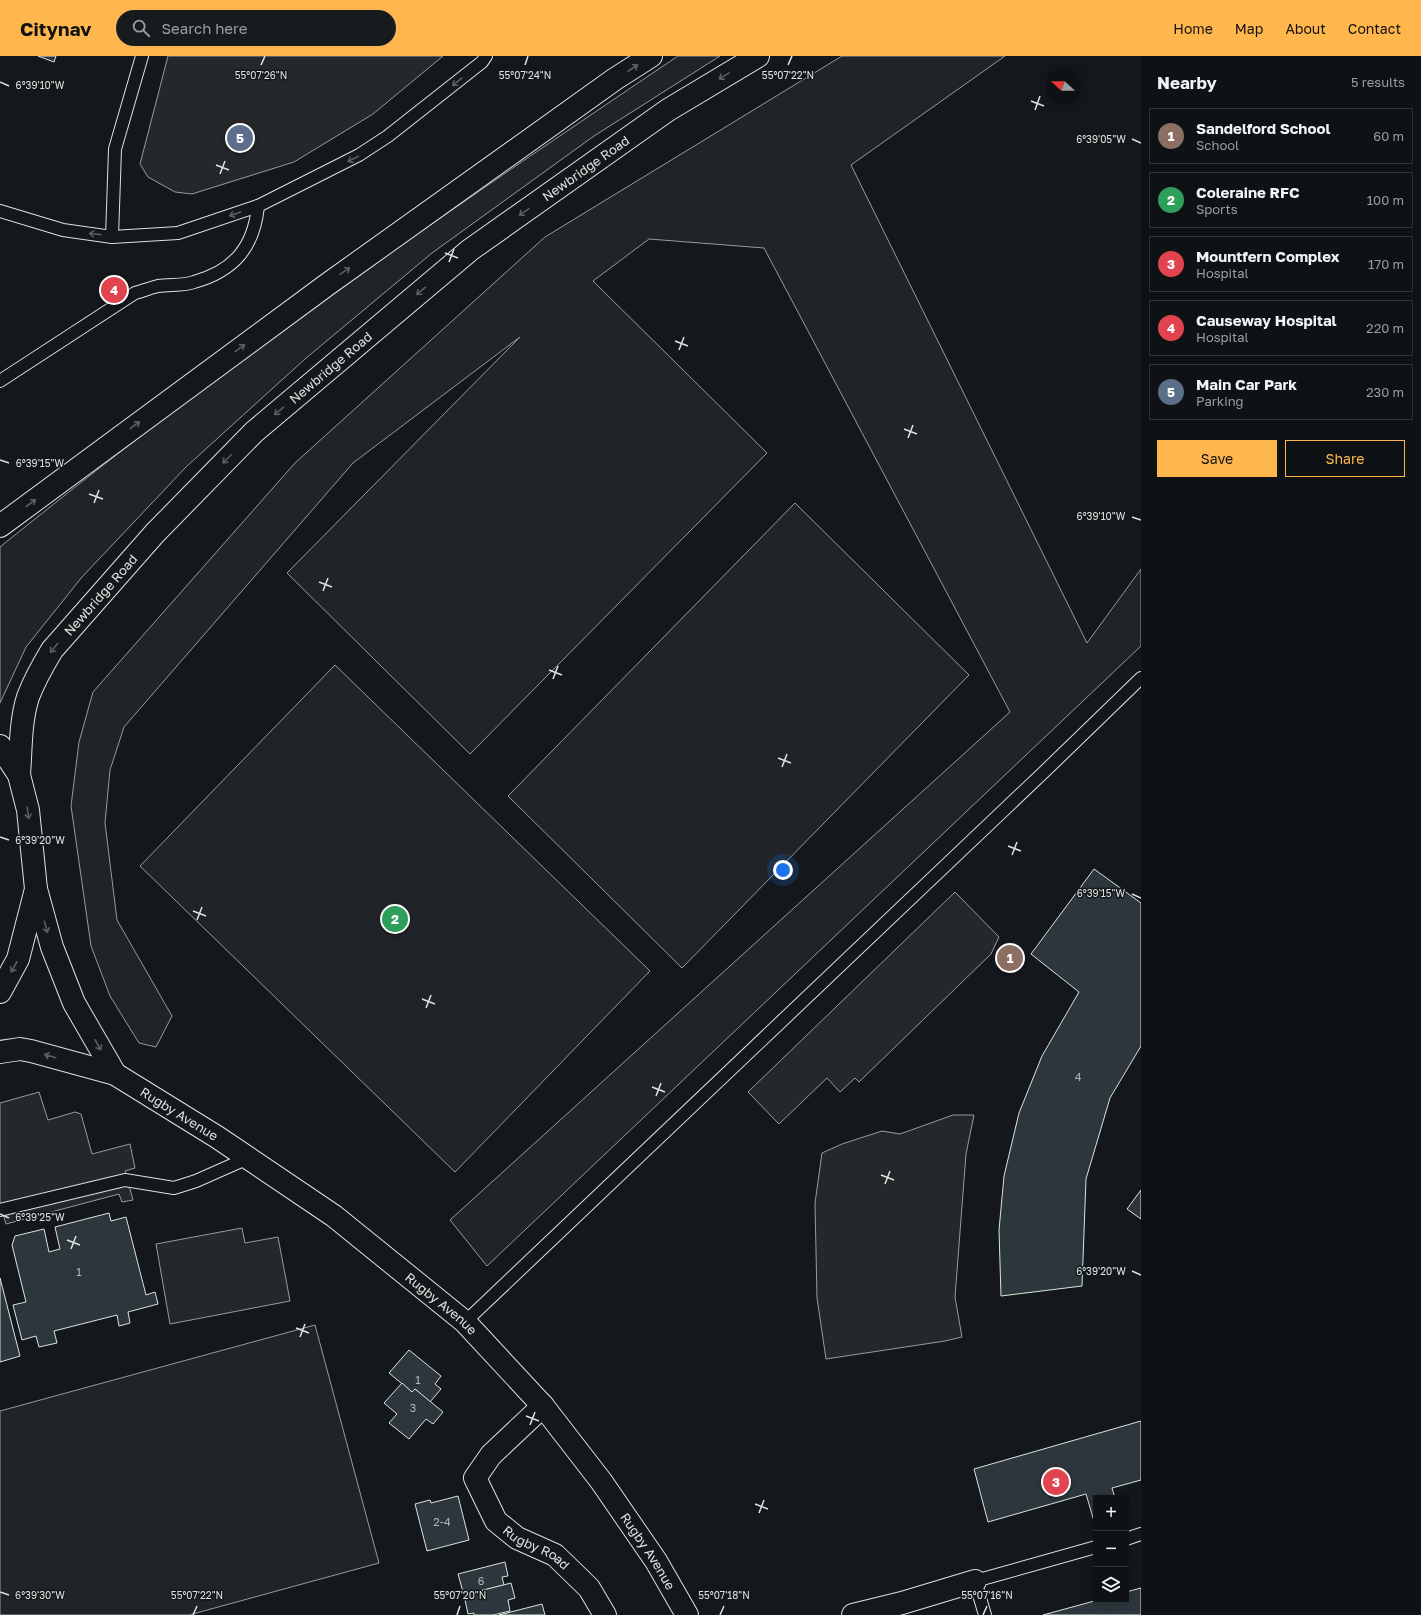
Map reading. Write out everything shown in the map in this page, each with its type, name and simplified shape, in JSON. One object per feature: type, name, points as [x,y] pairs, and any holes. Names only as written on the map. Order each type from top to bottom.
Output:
[{"type":"main road","points":[[0,526],[328,284],[615,79],[651,56]]},
{"type":"main road","name":"Newbridge Road","points":[[19,775],[22,731],[28,698],[43,664],[52,650],[154,533],[254,432],[470,250],[668,110],[758,56]]},
{"type":"main road","points":[[0,746],[19,775],[28,810],[36,889],[18,959],[0,992]]},
{"type":"main road","name":"Rugby Avenue","points":[[36,889],[52,947],[74,1003],[115,1074]]},
{"type":"main road","name":"Rugby Avenue","points":[[0,1052],[20,1049],[31,1050],[115,1074],[248,1158],[334,1216],[465,1322],[543,1406],[601,1481],[656,1561],[687,1615]]},
{"type":"main road","name":"Rugby Road","points":[[543,1406],[491,1455],[475,1478],[496,1522],[517,1538],[555,1555],[589,1588],[604,1615]]},
{"type":"main road","points":[[853,1615],[902,1603],[975,1581]]},
{"type":"lane","points":[[112,237],[115,149],[142,56]]},
{"type":"lane","points":[[0,211],[63,230],[112,237],[178,233],[258,206],[359,155],[388,136],[443,94],[482,62],[486,56]]},
{"type":"lane","points":[[0,381],[135,293],[158,286],[193,283],[213,276],[236,260],[250,240],[256,221],[258,206]]},
{"type":"lane","points":[[465,1322],[1141,678]]},
{"type":"lane","points":[[0,1210],[125,1180],[174,1188],[196,1182],[248,1158]]},
{"type":"lane","points":[[1129,1538],[1141,1534]]},
{"type":"lane","points":[[985,1615],[975,1581],[1093,1548]]},
{"type":"shaded area","points":[[168,56],[443,56],[373,114],[294,162],[192,194],[175,192],[148,177],[140,164]]},
{"type":"shaded area","points":[[678,56],[720,56],[594,136],[432,253],[305,359],[186,467],[82,577],[26,647],[0,703],[0,547],[140,436],[284,329],[529,157]]},
{"type":"shaded area","points":[[842,56],[1005,56],[851,165],[1087,643],[1141,569],[1141,646],[487,1266],[450,1220],[1010,712],[764,248],[649,239],[593,281],[767,453],[470,754],[287,573],[520,337],[353,463],[124,727],[110,770],[105,823],[117,920],[172,1016],[156,1047],[139,1043],[110,996],[91,946],[71,806],[79,742],[93,692],[295,463],[545,237]]},
{"type":"shaded area","points":[[795,503],[969,675],[682,968],[508,796]]},
{"type":"shaded area","points":[[335,665],[650,971],[455,1172],[140,866]]},
{"type":"shaded area","points":[[955,892],[999,937],[991,954],[859,1082],[855,1078],[840,1092],[827,1078],[779,1124],[748,1092]]},
{"type":"shaded area","points":[[39,1092],[48,1120],[75,1112],[81,1114],[92,1154],[130,1144],[135,1168],[125,1171],[133,1200],[122,1202],[119,1194],[6,1224],[3,1214],[0,1214],[0,1103]]},
{"type":"shaded area","points":[[953,1115],[974,1115],[966,1154],[955,1297],[962,1337],[945,1341],[826,1359],[817,1298],[815,1203],[822,1153],[842,1144],[882,1131],[900,1134]]},
{"type":"shaded area","points":[[242,1228],[245,1243],[278,1237],[290,1301],[170,1324],[156,1244]]},
{"type":"shaded area","points":[[315,1325],[379,1563],[189,1615],[0,1615],[0,1411]]},
{"type":"building","points":[[38,56],[56,56],[54,62]]},
{"type":"building","points":[[1094,869],[1141,903],[1141,1046],[1110,1098],[1086,1179],[1082,1286],[1001,1296],[999,1230],[1004,1176],[1019,1113],[1042,1056],[1079,992],[1031,954]]},
{"type":"building","points":[[1141,1190],[1141,1219],[1127,1209]]},
{"type":"building","points":[[109,1213],[111,1221],[126,1217],[146,1295],[155,1292],[158,1304],[128,1312],[130,1323],[119,1326],[117,1315],[54,1331],[57,1343],[39,1347],[36,1336],[22,1340],[13,1305],[26,1302],[12,1245],[15,1236],[44,1229],[49,1252],[60,1249],[55,1227]]},
{"type":"building","points":[[0,1278],[20,1356],[0,1362]]},
{"type":"building","points":[[409,1350],[441,1376],[435,1384],[441,1389],[430,1402],[415,1389],[412,1392],[389,1373]]},
{"type":"building","points":[[402,1383],[412,1392],[415,1389],[443,1412],[433,1424],[426,1419],[409,1439],[389,1423],[397,1414],[384,1403]]},
{"type":"building","points":[[1141,1421],[1141,1480],[1112,1488],[1114,1495],[1093,1495],[1093,1518],[1086,1494],[988,1522],[974,1469]]},
{"type":"building","points":[[458,1496],[469,1540],[427,1551],[415,1504],[430,1500],[431,1503]]},
{"type":"building","points":[[505,1562],[508,1576],[502,1577],[504,1585],[468,1594],[467,1591],[463,1592],[458,1574]]},
{"type":"building","points":[[511,1583],[515,1598],[508,1600],[510,1611],[493,1615],[474,1615],[474,1613],[468,1614],[464,1595]]},
{"type":"building","points":[[1141,1588],[1141,1615],[1043,1615],[1093,1601],[1093,1603],[1129,1603],[1129,1591]]},
{"type":"building","points":[[542,1604],[545,1615],[499,1615]]},
{"type":"place","name":"Main Car Park","points":[[240,138]]},
{"type":"place","name":"Causeway Hospital","points":[[114,290]]},
{"type":"place","name":"Coleraine RFC","points":[[395,919]]},
{"type":"place","name":"Sandelford School","points":[[1010,958]]},
{"type":"place","name":"Mountfern Complex","points":[[1056,1482]]}]
